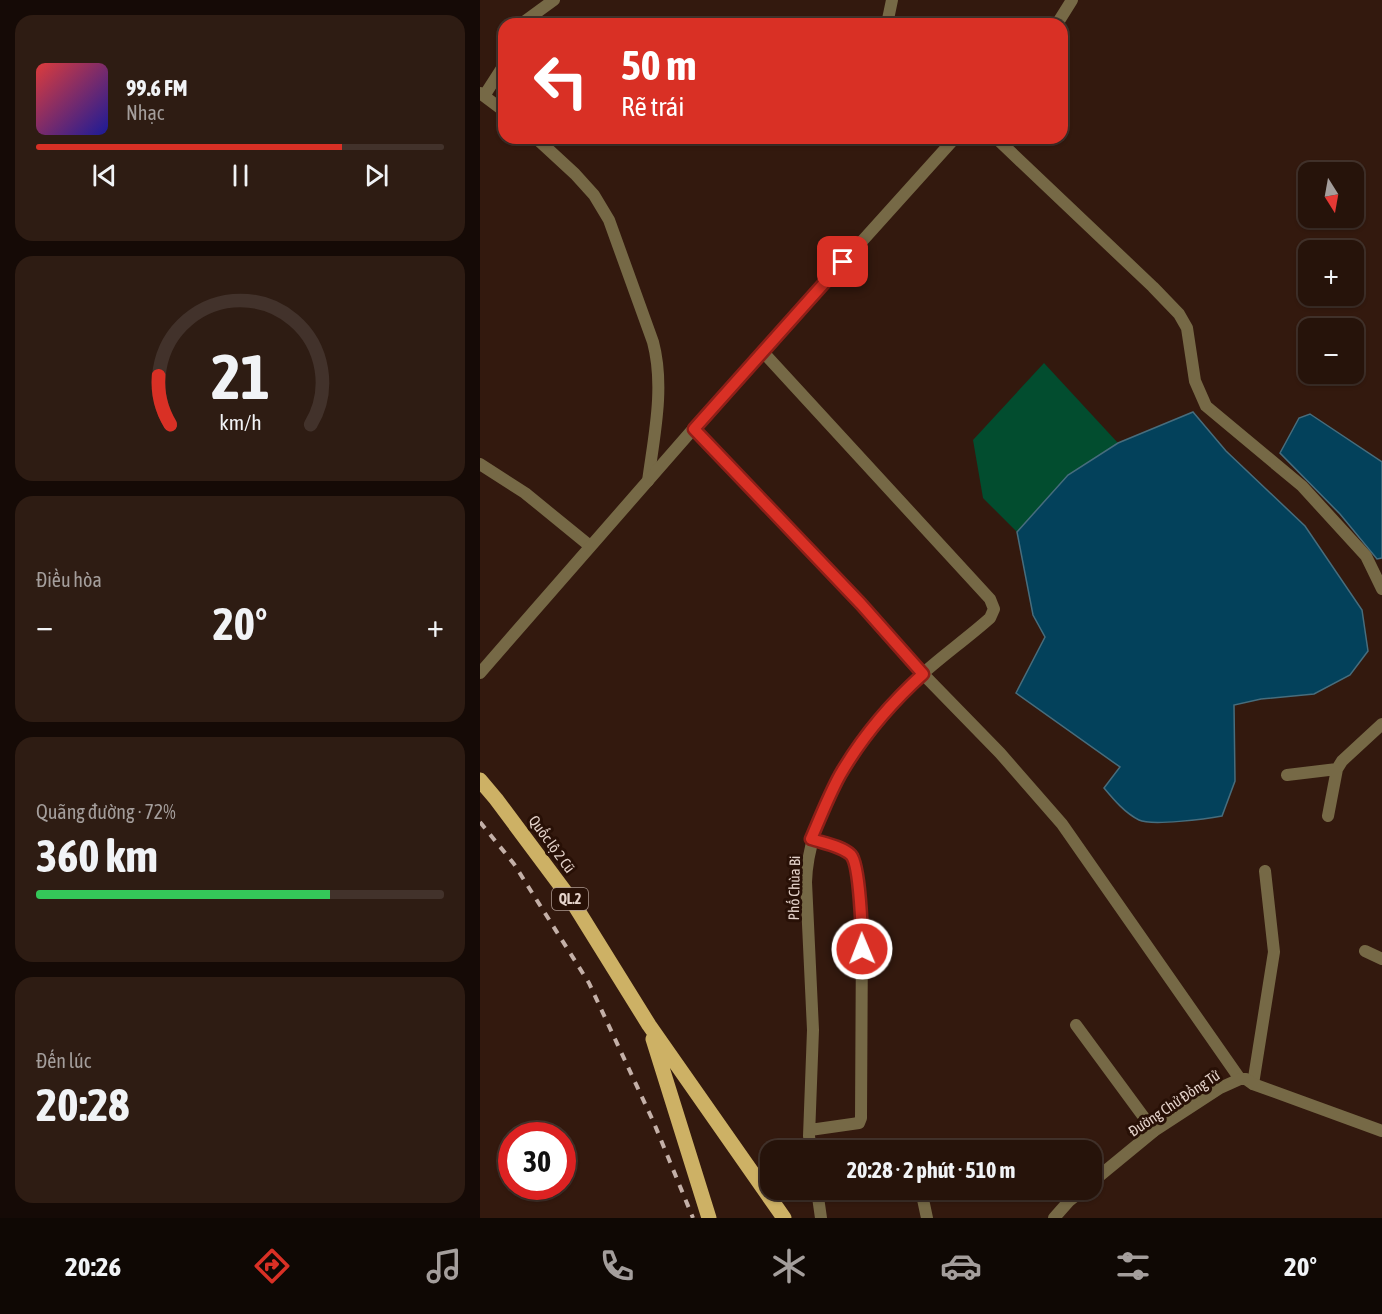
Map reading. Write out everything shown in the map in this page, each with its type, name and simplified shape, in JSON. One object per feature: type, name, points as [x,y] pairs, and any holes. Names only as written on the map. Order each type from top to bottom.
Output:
[{"type":"main road","name":"Quốc lộ 2 Cũ","points":[[480,780],[572,901],[649,1024],[784,1218]]},
{"type":"main road","name":"Quốc lộ 2 Cũ","points":[[649,1024],[709,1218]]},
{"type":"street","points":[[529,18],[554,0]]},
{"type":"street","points":[[888,18],[892,0]]},
{"type":"street","points":[[1061,18],[1072,0]]},
{"type":"street","points":[[498,73],[482,95],[498,107]]},
{"type":"street","points":[[542,144],[594,195],[609,220],[653,342],[658,359],[659,381],[648,482]]},
{"type":"street","points":[[480,672],[950,144]]},
{"type":"street","points":[[1002,144],[1154,287],[1179,314],[1187,328],[1194,381],[1206,406],[1302,486],[1366,556],[1382,590]]},
{"type":"street","name":"Phố Chùa Bi","points":[[763,352],[990,599],[993,609],[990,618],[902,693],[879,720],[840,776],[811,839],[806,863],[813,1030],[811,1140]]},
{"type":"street","points":[[694,429],[1000,753],[1062,824],[1240,1079]]},
{"type":"street","points":[[480,464],[525,493],[590,546]]},
{"type":"street","points":[[1328,816],[1337,770],[1342,761],[1382,724]]},
{"type":"street","points":[[1287,775],[1337,770]]},
{"type":"street","points":[[810,1130],[859,1123],[862,1036],[861,904],[855,863],[853,856],[844,850],[811,839]]},
{"type":"street","points":[[1253,1084],[1274,952],[1265,871]]},
{"type":"street","points":[[1365,951],[1382,959]]},
{"type":"street","points":[[1076,1025],[1155,1131]]},
{"type":"street","name":"Đường Chử Đồng Tử","points":[[1102,1174],[1155,1131],[1220,1088],[1240,1079],[1382,1131]]},
{"type":"street","points":[[818,1200],[821,1218]]},
{"type":"street","points":[[923,1200],[927,1218]]},
{"type":"street","points":[[1054,1218],[1071,1200]]},
{"type":"green space","points":[[1044,363],[1118,443],[1068,475],[1017,532],[983,498],[973,440]]},
{"type":"water","points":[[1193,412],[1226,451],[1305,526],[1362,610],[1368,651],[1350,675],[1314,694],[1261,699],[1234,705],[1235,781],[1222,816],[1145,822],[1129,814],[1104,788],[1120,767],[1016,693],[1045,637],[1033,615],[1017,532],[1068,475],[1118,443]]},
{"type":"water","points":[[1310,414],[1382,462],[1382,558],[1377,559],[1340,514],[1280,453],[1299,418]]},
{"type":"railway","points":[[480,822],[514,864],[589,983],[654,1123],[693,1218]]},
{"type":"route","points":[[843,262],[694,429],[861,604],[923,674],[902,693],[858,748],[840,776],[811,839],[844,850],[853,856],[861,904],[862,949]]}]
